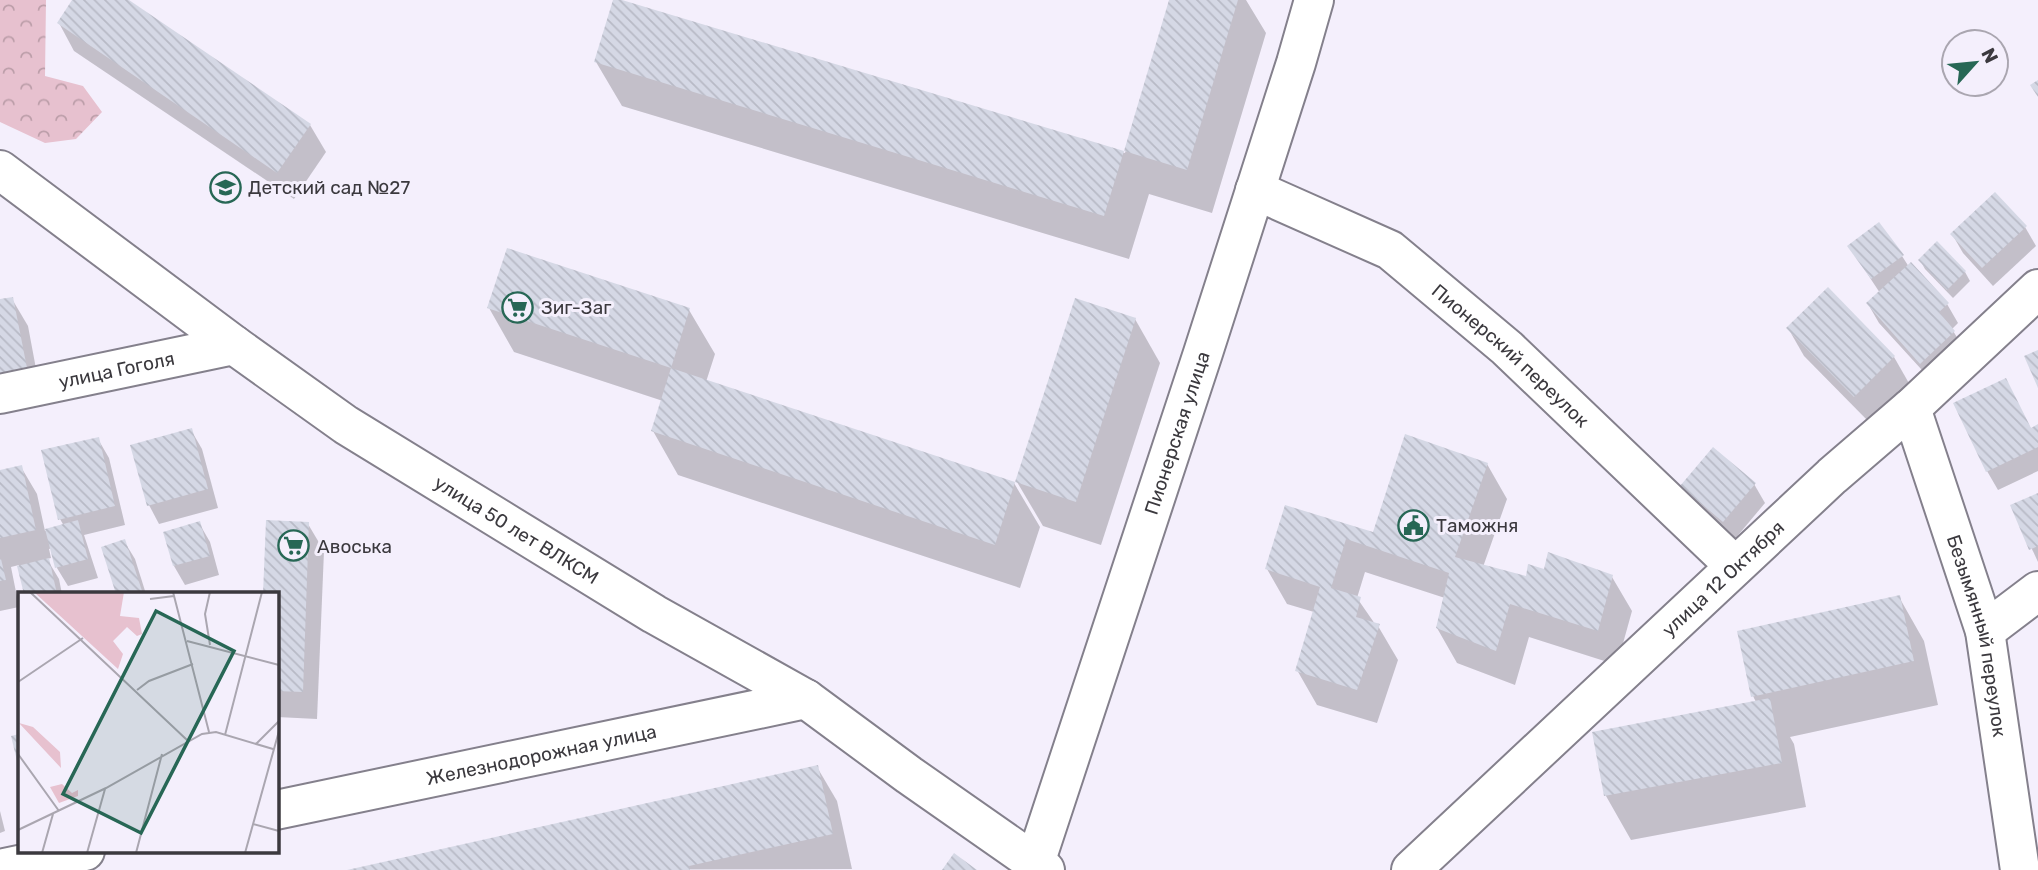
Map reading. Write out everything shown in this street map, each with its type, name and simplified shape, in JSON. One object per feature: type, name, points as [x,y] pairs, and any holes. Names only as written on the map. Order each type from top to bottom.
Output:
[{"type":"street","name":"Пионерская улица","points":[[1040,866],[1314,0]]},
{"type":"street","name":"улица 50 лет ВЛКСМ","points":[[0,170],[346,425],[654,614],[807,699],[909,775],[1040,866]]},
{"type":"street","name":"Пионерский переулок","points":[[1255,190],[1390,250],[1507,348],[1735,566]]},
{"type":"street","name":"улица 12 Октября","points":[[1411,870],[1832,476],[1911,408],[2038,289]]},
{"type":"street","name":"улица Гоголя","points":[[0,394],[234,345]]},
{"type":"street","name":"Безымянный переулок","points":[[1911,408],[1984,631],[2020,870]]},
{"type":"street","points":[[1984,631],[2038,591]]},
{"type":"street","name":"Железнодорожная улица","points":[[278,810],[807,699]]},
{"type":"street","points":[[0,869],[80,852]]},
{"type":"green space","points":[[0,0],[46,0],[45,76],[83,86],[102,112],[76,139],[45,143],[0,122]]},
{"type":"building","points":[[72,0],[129,0],[311,124],[277,173],[57,23]]},
{"type":"building","points":[[613,0],[622,0],[1124,151],[1104,216],[594,62]]},
{"type":"building","points":[[1169,0],[1238,0],[1187,170],[1124,151]]},
{"type":"building","points":[[2038,80],[2038,97],[2030,85]]},
{"type":"building","points":[[1995,192],[2027,226],[1982,268],[1950,234]]},
{"type":"building","points":[[1879,222],[1904,255],[1871,279],[1847,246]]},
{"type":"building","points":[[1937,241],[1966,271],[1947,290],[1918,260]]},
{"type":"building","points":[[507,248],[690,308],[671,368],[487,308]]},
{"type":"building","points":[[1911,262],[1949,303],[1939,312],[1955,331],[1920,364],[1866,303]]},
{"type":"building","points":[[1828,287],[1895,356],[1854,397],[1786,328]]},
{"type":"building","points":[[13,297],[29,378],[0,383],[0,299]]},
{"type":"building","points":[[1075,298],[1136,318],[1076,502],[1015,482]]},
{"type":"building","points":[[2038,350],[2038,388],[2024,356]]},
{"type":"building","points":[[671,368],[1015,482],[995,545],[651,431]]},
{"type":"building","points":[[2006,378],[2031,428],[2038,424],[2038,447],[1986,472],[1953,403]]},
{"type":"building","points":[[192,428],[208,489],[147,506],[130,445]]},
{"type":"building","points":[[1405,434],[1488,463],[1455,557],[1526,576],[1528,564],[1544,569],[1548,552],[1613,575],[1598,631],[1510,604],[1496,651],[1436,628],[1449,573],[1346,539],[1331,588],[1361,597],[1356,617],[1380,624],[1357,690],[1295,671],[1320,587],[1265,569],[1285,505],[1373,532]]},
{"type":"building","points":[[99,437],[115,506],[58,520],[41,450]]},
{"type":"building","points":[[1713,447],[1756,483],[1723,522],[1680,486]]},
{"type":"building","points":[[22,465],[36,530],[0,538],[0,470]]},
{"type":"building","points":[[2038,493],[2038,546],[2029,550],[2010,505]]},
{"type":"building","points":[[78,520],[88,559],[55,568],[45,529]]},
{"type":"building","points":[[266,520],[309,522],[303,692],[278,691],[278,592],[263,592]]},
{"type":"building","points":[[200,521],[210,556],[173,566],[163,532]]},
{"type":"building","points":[[125,539],[142,592],[115,592],[101,547]]},
{"type":"building","points":[[49,558],[57,592],[24,592],[17,566]]},
{"type":"building","points":[[0,560],[6,580],[0,581]]},
{"type":"building","points":[[1900,595],[1914,661],[1751,697],[1737,631]]},
{"type":"building","points":[[1770,698],[1782,763],[1604,796],[1592,732]]},
{"type":"building","points":[[18,734],[18,765],[11,736]]},
{"type":"building","points":[[818,765],[833,834],[689,866],[690,870],[347,870]]},
{"type":"building","points":[[954,853],[977,870],[942,870]]},
{"type":"place","name":"Детский сад №27","points":[[225,187]]},
{"type":"place","name":"Зиг-Заг","points":[[518,307]]},
{"type":"place","name":"Таможня","points":[[1413,525]]},
{"type":"place","name":"Авоська","points":[[294,546]]}]
